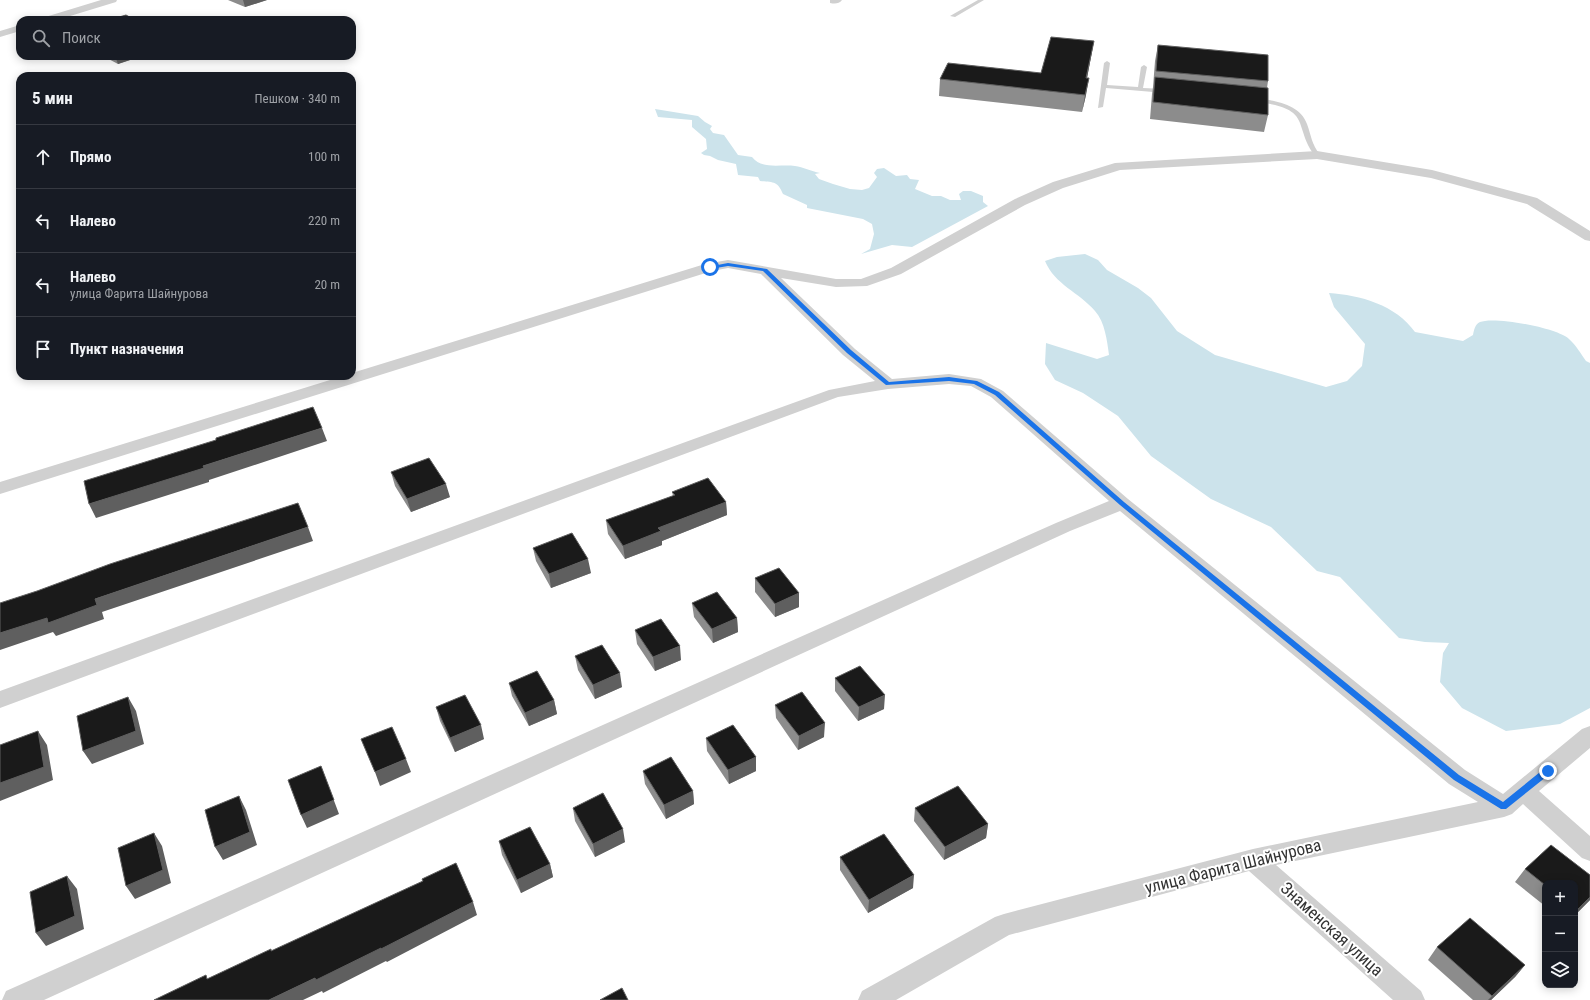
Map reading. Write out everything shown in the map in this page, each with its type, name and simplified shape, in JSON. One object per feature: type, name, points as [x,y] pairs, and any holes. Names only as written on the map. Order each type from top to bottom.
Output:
[{"type":"street","points":[[59,16],[112,0]]},
{"type":"street","points":[[72,12],[80,16]]},
{"type":"street","points":[[0,34],[16,29]]},
{"type":"street","points":[[356,377],[710,267],[728,264],[836,283],[862,283],[896,271],[1026,199],[1058,185],[1119,166],[1318,155],[1432,174],[1532,201],[1590,237]]},
{"type":"street","points":[[765,270],[849,352],[888,384]]},
{"type":"street","points":[[0,700],[835,392],[888,384],[949,379],[975,382],[997,394],[1122,503],[1457,777],[1504,807]]},
{"type":"street","points":[[0,488],[347,380]]},
{"type":"street","points":[[15,1000],[1056,531],[1122,503]]},
{"type":"street","name":"улица Фарита Шайнурова","points":[[872,1000],[1004,925],[1253,859],[1504,807],[1590,736]]},
{"type":"street","points":[[1524,791],[1590,850]]},
{"type":"street","name":"Знаменская улица","points":[[1253,859],[1412,1000]]},
{"type":"lane","points":[[953,16],[982,0]]},
{"type":"lane","points":[[1100,107],[1106,62]]},
{"type":"lane","points":[[1140,89],[1144,67]]},
{"type":"lane","points":[[1104,86],[1171,92]]},
{"type":"lane","points":[[1249,99],[1272,102],[1288,107],[1299,114],[1309,145],[1318,155]]},
{"type":"water","points":[[655,109],[698,116],[712,126],[710,129],[713,133],[724,135],[738,155],[752,157],[761,164],[801,167],[820,173],[815,174],[819,179],[850,189],[862,190],[869,188],[877,177],[874,173],[877,169],[884,168],[896,176],[907,175],[910,179],[919,180],[915,189],[932,196],[941,196],[950,200],[961,200],[959,194],[963,191],[971,191],[983,196],[983,202],[988,206],[912,247],[892,245],[861,254],[870,249],[874,234],[872,224],[863,219],[807,208],[807,205],[783,194],[777,184],[760,181],[758,177],[738,175],[736,164],[718,160],[701,153],[707,149],[706,139],[692,127],[692,120],[658,117]]},
{"type":"water","points":[[1085,254],[1098,260],[1107,270],[1138,288],[1151,298],[1177,331],[1215,355],[1326,387],[1347,381],[1362,366],[1365,344],[1334,307],[1329,293],[1365,299],[1388,308],[1407,323],[1415,332],[1463,341],[1473,335],[1475,327],[1478,323],[1498,321],[1540,327],[1563,335],[1569,339],[1586,361],[1590,363],[1590,708],[1560,724],[1506,731],[1462,708],[1440,682],[1443,653],[1449,643],[1425,642],[1399,638],[1340,577],[1317,571],[1271,527],[1211,499],[1151,456],[1118,416],[1083,393],[1055,380],[1045,364],[1046,343],[1097,359],[1109,355],[1105,332],[1098,315],[1089,304],[1055,276],[1045,261],[1057,257]]},
{"type":"building","points":[[1051,37],[1094,41],[1086,78],[1089,78],[1085,95],[940,79],[948,63],[1041,73]]},
{"type":"building","points":[[1158,45],[1268,55],[1268,81],[1156,71]]},
{"type":"building","points":[[1155,77],[1268,88],[1268,115],[1153,102]]},
{"type":"building","points":[[313,407],[322,428],[203,466],[204,468],[89,504],[84,481],[216,440],[216,438]]},
{"type":"building","points":[[429,458],[446,484],[407,499],[391,472]]},
{"type":"building","points":[[708,478],[726,502],[658,528],[661,531],[623,546],[606,520],[675,495],[672,492]]},
{"type":"building","points":[[298,503],[308,527],[95,599],[97,605],[48,623],[47,618],[0,633],[0,603],[110,564]]},
{"type":"building","points":[[572,533],[588,559],[549,574],[533,548]]},
{"type":"building","points":[[779,568],[799,593],[775,604],[755,578]]},
{"type":"building","points":[[717,592],[737,618],[712,629],[692,603]]},
{"type":"building","points":[[661,619],[680,646],[653,657],[635,630]]},
{"type":"building","points":[[602,645],[620,673],[593,685],[575,656]]},
{"type":"building","points":[[860,666],[885,695],[859,707],[835,678]]},
{"type":"building","points":[[537,671],[554,700],[525,713],[509,683]]},
{"type":"building","points":[[802,692],[825,723],[799,736],[775,705]]},
{"type":"building","points":[[465,695],[481,725],[450,738],[436,707]]},
{"type":"building","points":[[128,697],[136,731],[83,751],[77,716]]},
{"type":"building","points":[[733,725],[756,757],[728,770],[706,738]]},
{"type":"building","points":[[392,727],[406,759],[375,772],[361,739]]},
{"type":"building","points":[[38,731],[44,767],[0,783],[0,745]]},
{"type":"building","points":[[671,757],[693,791],[664,805],[643,771]]},
{"type":"building","points":[[321,766],[334,800],[301,815],[288,780]]},
{"type":"building","points":[[958,786],[988,824],[945,847],[915,808]]},
{"type":"building","points":[[603,793],[623,829],[593,844],[573,808]]},
{"type":"building","points":[[239,796],[250,832],[215,847],[205,810]]},
{"type":"building","points":[[530,827],[550,864],[517,880],[499,841]]},
{"type":"building","points":[[154,833],[163,870],[126,886],[118,848]]},
{"type":"building","points":[[884,834],[914,875],[869,900],[840,857]]},
{"type":"building","points":[[1551,845],[1590,875],[1590,897],[1578,909],[1578,880],[1542,880],[1542,883],[1525,869]]},
{"type":"building","points":[[456,863],[473,902],[316,980],[315,978],[269,1000],[154,1000],[206,975],[207,979],[271,949],[271,951],[423,881],[422,879]]},
{"type":"building","points":[[67,876],[75,916],[36,933],[30,892]]},
{"type":"building","points":[[1470,918],[1525,965],[1492,996],[1437,947]]},
{"type":"building","points":[[622,988],[628,1000],[600,1000]]},
{"type":"route","points":[[710,267],[728,264],[765,270],[849,352],[888,384],[949,379],[975,382],[997,394],[1122,503],[1457,777],[1504,807],[1548,771]]}]
